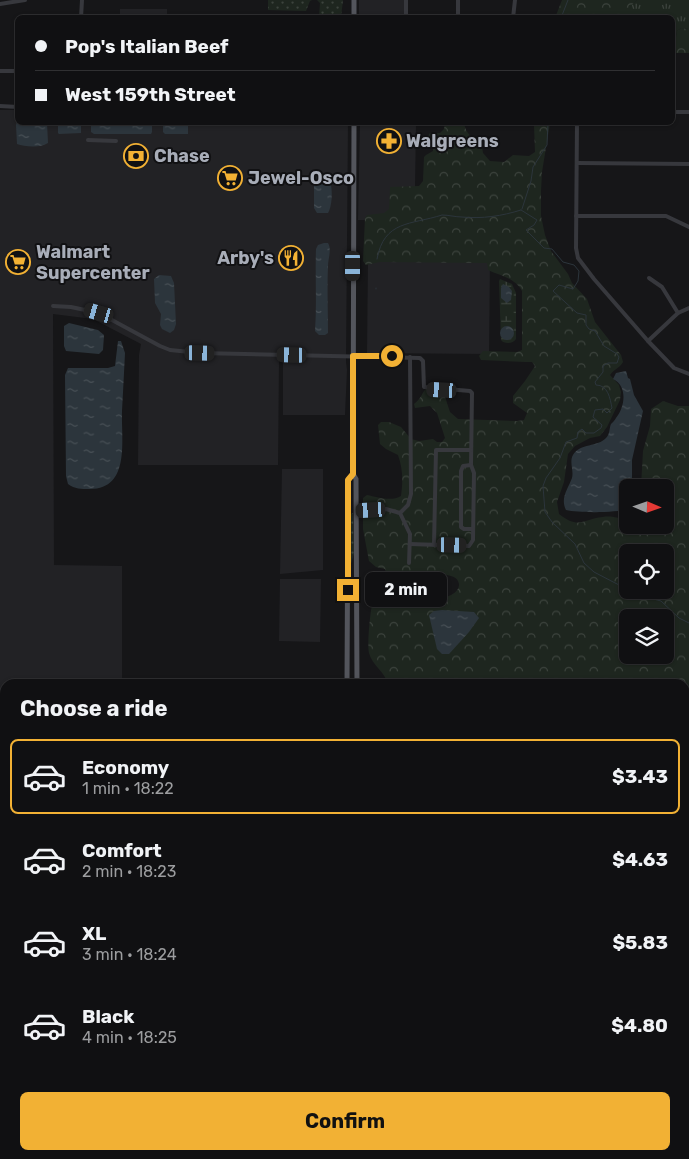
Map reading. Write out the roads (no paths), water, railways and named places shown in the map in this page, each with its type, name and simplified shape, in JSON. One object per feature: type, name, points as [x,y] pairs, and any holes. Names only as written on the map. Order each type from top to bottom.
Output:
[{"type":"main road","points":[[354,0],[354,15]]},
{"type":"main road","points":[[354,125],[353,474],[356,479],[357,679]]},
{"type":"main road","points":[[347,679],[348,480],[353,474]]},
{"type":"street","points":[[0,4],[25,0]]},
{"type":"street","points":[[81,15],[82,0]]},
{"type":"street","points":[[406,0],[406,15]]},
{"type":"street","points":[[458,0],[458,15]]},
{"type":"street","points":[[513,15],[515,0]]},
{"type":"street","points":[[0,71],[15,71]]},
{"type":"street","points":[[0,106],[15,107]]},
{"type":"street","points":[[675,112],[689,112]]},
{"type":"street","points":[[577,125],[576,248],[578,258],[648,341],[674,368],[689,374]]},
{"type":"street","points":[[88,140],[116,141]]},
{"type":"street","points":[[577,163],[689,164]]},
{"type":"street","points":[[576,216],[666,216],[689,227]]},
{"type":"street","points":[[649,278],[662,287],[678,313]]},
{"type":"street","points":[[53,306],[71,307],[99,313],[170,350],[200,353],[420,358],[423,361],[424,387],[470,391],[472,393],[471,465],[474,473],[473,540],[469,546],[410,544]]},
{"type":"street","points":[[648,341],[678,313],[689,308]]},
{"type":"street","points":[[400,513],[408,505],[412,494],[410,357]]},
{"type":"street","points":[[434,545],[436,450],[471,450]]},
{"type":"street","points":[[471,465],[463,466],[461,471],[461,527],[473,530]]},
{"type":"street","points":[[356,511],[386,509],[400,513],[410,534],[409,563]]},
{"type":"water","points":[[16,125],[47,125],[48,143],[41,146],[17,144]]},
{"type":"water","points":[[58,125],[81,125],[81,133],[58,133]]},
{"type":"water","points":[[91,125],[152,125],[151,134],[94,134],[91,132]]},
{"type":"water","points":[[163,125],[188,125],[188,134],[165,134],[163,132]]},
{"type":"water","points":[[317,176],[328,177],[330,180],[332,200],[328,213],[317,213],[314,208],[314,180]]},
{"type":"water","points":[[328,243],[330,248],[328,263],[328,333],[319,335],[315,331],[316,249],[318,245]]},
{"type":"water","points":[[159,275],[171,276],[174,283],[176,324],[174,330],[170,333],[162,329],[160,325],[161,314],[155,303],[154,279]]},
{"type":"water","points":[[503,284],[512,291],[511,300],[507,303],[501,298]]},
{"type":"water","points":[[69,323],[98,330],[104,335],[103,350],[99,354],[66,351],[64,346],[64,326]]},
{"type":"water","points":[[504,326],[510,326],[514,333],[510,340],[504,340],[500,336],[500,330]]},
{"type":"water","points":[[118,341],[121,341],[125,353],[122,448],[118,472],[112,481],[103,487],[90,489],[76,488],[68,484],[66,476],[65,375],[68,368],[108,368],[115,366]]},
{"type":"water","points":[[626,371],[634,395],[643,411],[632,460],[632,479],[619,479],[619,510],[579,512],[566,510],[564,498],[572,478],[571,460],[573,455],[584,447],[603,441],[609,433],[611,424],[623,403],[624,397],[621,387],[613,379],[616,373]]},
{"type":"water","points":[[434,611],[474,612],[479,618],[449,654],[442,654],[437,649],[429,615]]},
{"type":"waterway","points":[[562,15],[568,0]]},
{"type":"waterway","points":[[522,209],[531,181],[533,167],[547,145],[548,125]]},
{"type":"waterway","points":[[521,210],[537,220],[534,225],[526,230],[544,248],[552,249],[563,262],[574,265],[579,271],[578,281],[573,289],[559,285],[553,291],[577,313],[586,315],[586,325],[589,329],[595,331],[604,346],[619,357],[617,363],[608,363],[603,366],[603,372],[595,382],[596,385],[606,390],[612,408],[607,413],[603,409],[595,410],[593,417],[602,425],[601,428],[594,433],[586,433],[582,429],[578,432],[577,438],[566,442],[560,458],[546,478],[543,486],[545,512],[552,522],[575,544],[584,563],[594,572],[631,593],[661,601],[679,618],[689,623]]},
{"type":"waterway","points":[[377,259],[386,237],[400,226],[442,215],[469,218],[499,215],[521,210]]},
{"type":"place","name":"Walgreens","points":[[389,141]]},
{"type":"place","name":"Chase","points":[[136,156]]},
{"type":"place","name":"Jewel-Osco","points":[[230,178]]},
{"type":"place","name":"Arby's","points":[[291,258]]},
{"type":"place","name":"Walmart Supercenter","points":[[18,262]]}]
